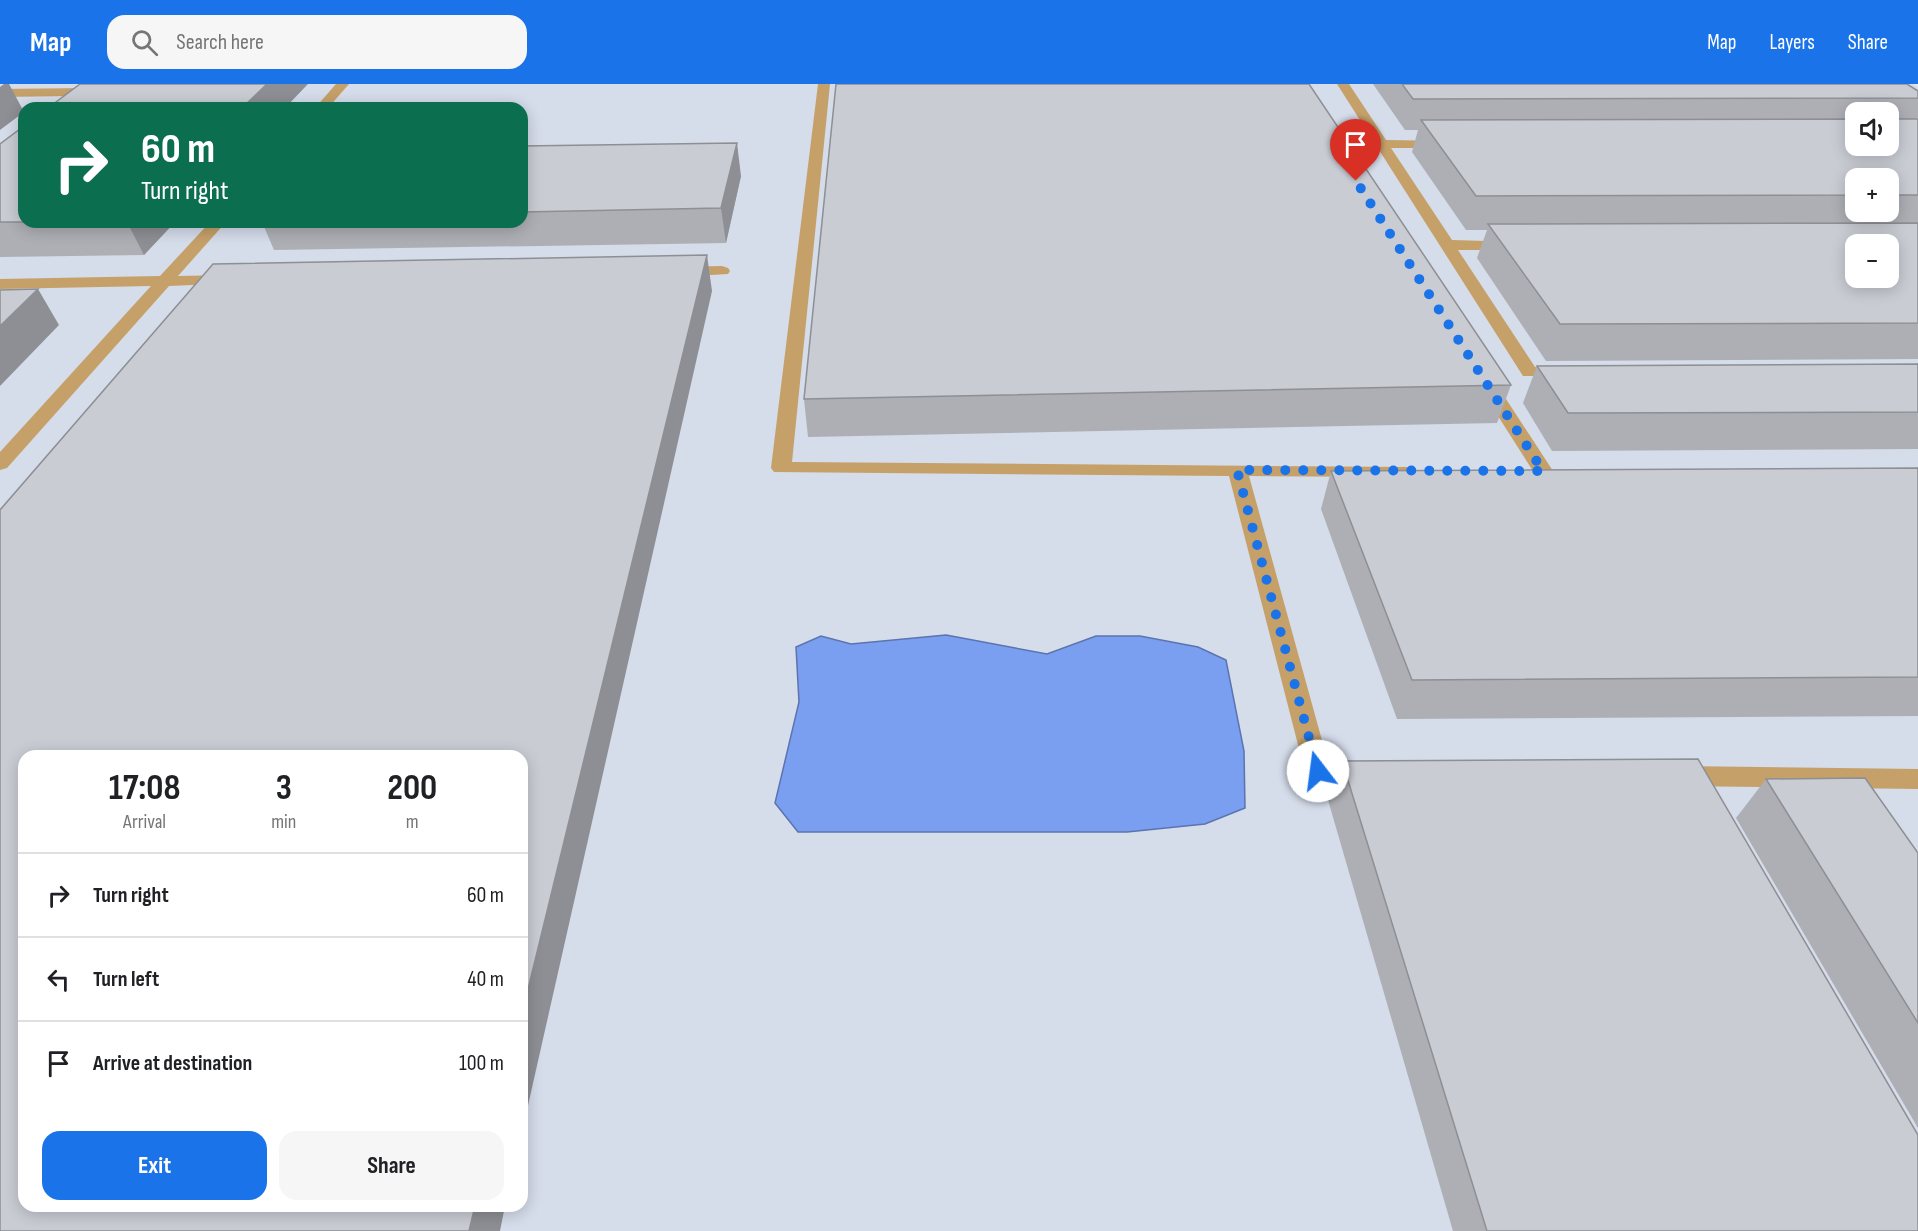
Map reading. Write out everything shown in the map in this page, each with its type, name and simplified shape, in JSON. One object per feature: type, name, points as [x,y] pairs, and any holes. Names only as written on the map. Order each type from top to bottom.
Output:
[{"type":"lane","points":[[326,102],[343,84]]},
{"type":"lane","points":[[824,84],[781,468],[1413,471]]},
{"type":"lane","points":[[1343,84],[1529,372],[1588,372]]},
{"type":"lane","points":[[0,93],[86,92],[73,102]]},
{"type":"lane","points":[[1382,144],[1465,144]]},
{"type":"lane","points":[[0,464],[213,228]]},
{"type":"lane","points":[[1447,245],[1529,245]]},
{"type":"lane","points":[[663,272],[722,271]]},
{"type":"lane","points":[[0,284],[248,279]]},
{"type":"lane","points":[[1473,362],[1543,471]]},
{"type":"lane","points":[[1237,470],[1318,771],[1390,772]]},
{"type":"lane","points":[[1520,471],[1566,471]]},
{"type":"lane","points":[[1654,776],[1918,778]]},
{"type":"shaded area","points":[[0,84],[1913,84],[1918,87],[1918,1231],[0,1231]]},
{"type":"water","points":[[946,635],[1047,654],[1096,636],[1140,636],[1198,647],[1226,660],[1244,751],[1245,808],[1205,824],[1127,832],[798,832],[775,803],[799,702],[796,647],[821,636],[851,644]]},
{"type":"building","points":[[80,84],[267,84],[248,102],[56,102]]},
{"type":"building","points":[[836,84],[1309,84],[1511,385],[804,399]]},
{"type":"building","points":[[1402,84],[1907,84],[1918,91],[1918,98],[1413,99]]},
{"type":"building","points":[[1845,119],[1845,156],[1899,156],[1899,119],[1918,119],[1918,195],[1899,195],[1899,168],[1845,168],[1845,195],[1476,196],[1421,120]]},
{"type":"building","points":[[18,130],[18,222],[0,222],[0,144]]},
{"type":"building","points":[[737,143],[721,208],[528,212],[528,146]]},
{"type":"building","points":[[1918,223],[1918,323],[1560,324],[1488,224]]},
{"type":"building","points":[[707,255],[528,989],[528,750],[18,750],[18,1212],[474,1212],[469,1231],[0,1231],[0,510],[213,264]]},
{"type":"building","points":[[38,289],[0,326],[0,290]]},
{"type":"building","points":[[1918,364],[1918,412],[1568,413],[1537,366]]},
{"type":"building","points":[[1918,468],[1918,677],[1412,680],[1331,471]]},
{"type":"building","points":[[1698,759],[1918,1135],[1918,1231],[1487,1231],[1342,761]]},
{"type":"building","points":[[1865,778],[1918,853],[1918,1023],[1766,779]]},
{"type":"route","points":[[1318,771],[1237,470],[1543,471],[1356,181]]}]
